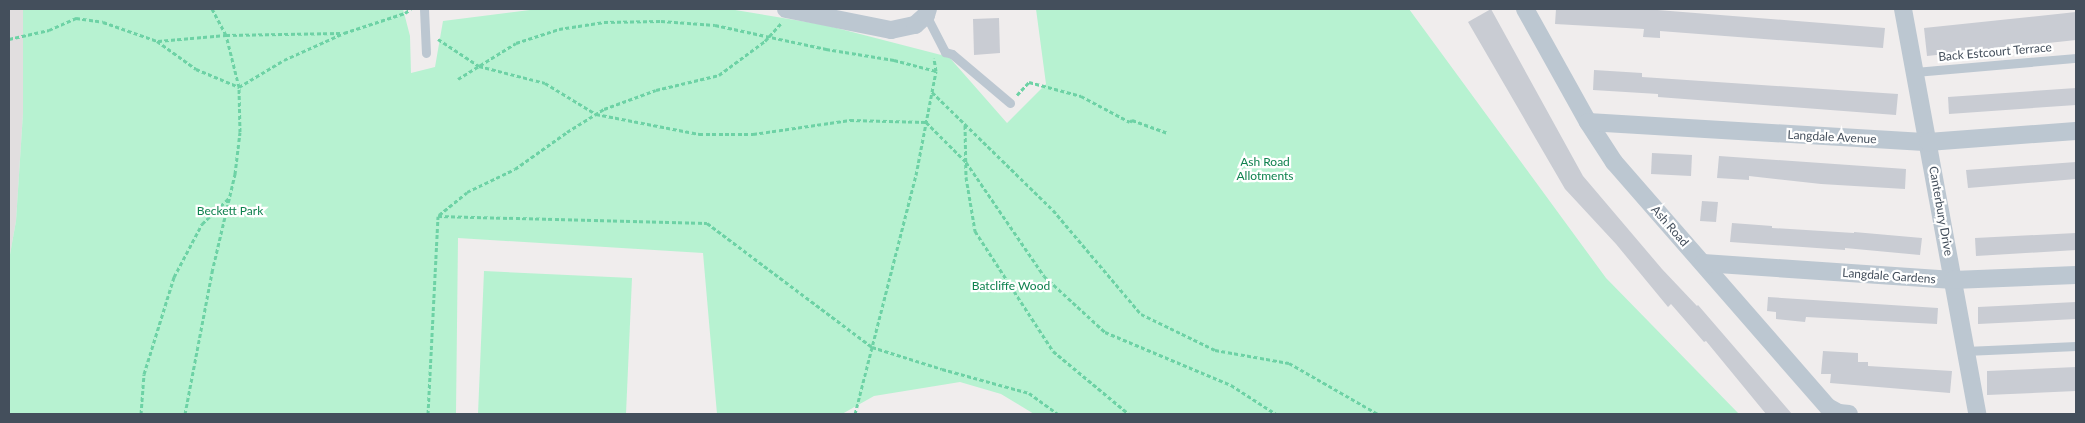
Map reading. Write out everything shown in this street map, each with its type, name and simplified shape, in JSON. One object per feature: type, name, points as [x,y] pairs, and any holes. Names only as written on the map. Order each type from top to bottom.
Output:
[{"type":"street","points":[[789,9],[884,29],[900,30],[911,27],[927,12]]},
{"type":"street","name":"Ash Road","points":[[1525,9],[1588,122],[1614,162],[1835,413]]},
{"type":"street","name":"Canterbury Drive","points":[[1903,9],[1977,414]]},
{"type":"street","name":"Langdale Avenue","points":[[1588,122],[1928,142],[2076,131]]},
{"type":"street","name":"Langdale Gardens","points":[[1702,263],[1954,280],[2076,275]]},
{"type":"lane","points":[[424,9],[426,53]]},
{"type":"lane","points":[[927,12],[945,52],[952,54],[1010,103]]},
{"type":"lane","name":"Back Estcourt Terrace","points":[[1915,72],[2076,58]]},
{"type":"lane","points":[[1965,351],[2076,346]]},
{"type":"path","points":[[185,414],[212,272],[235,174],[240,132],[238,87],[226,35],[212,9]]},
{"type":"path","points":[[238,87],[284,60],[344,33],[405,13],[411,9]]},
{"type":"path","points":[[428,414],[438,216],[467,192],[515,169],[596,114],[656,90],[719,74],[769,36],[789,9]]},
{"type":"path","points":[[9,39],[49,30],[76,18],[103,22],[157,41],[196,69],[238,87]]},
{"type":"path","points":[[458,78],[516,43],[559,30],[604,22],[661,21],[715,25],[826,49],[894,60],[936,71]]},
{"type":"path","points":[[424,31],[479,66],[545,83],[596,114],[699,134],[753,134],[850,120],[926,122],[966,162],[1044,276],[1106,332],[1230,385],[1276,414]]},
{"type":"path","points":[[157,41],[226,35],[344,33]]},
{"type":"path","points":[[856,414],[916,175],[936,71],[933,53]]},
{"type":"path","points":[[1010,103],[1029,82],[1081,96],[1130,122],[1132,120],[1168,133]]},
{"type":"path","points":[[932,92],[1053,210],[1141,314],[1215,350],[1289,363],[1378,414]]},
{"type":"path","points":[[965,125],[966,162],[975,231],[1053,351],[1129,414]]},
{"type":"path","points":[[141,414],[144,374],[174,277],[202,224],[229,198]]},
{"type":"path","points":[[438,216],[707,222],[872,347],[1029,393],[1058,414]]},
{"type":"shaded area","points":[[9,9],[23,9],[23,113],[16,221],[9,260]]},
{"type":"green space","points":[[23,9],[403,9],[410,36],[411,73],[435,67],[443,21],[538,9],[729,9],[825,25],[949,57],[1007,123],[1046,84],[1036,9],[1409,9],[1606,278],[1739,414],[1034,414],[1001,394],[960,382],[874,396],[842,414],[717,414],[703,253],[458,238],[456,414],[9,414],[9,260],[16,221],[23,113]]},
{"type":"green space","points":[[484,271],[632,278],[626,414],[478,414]]},
{"type":"building","points":[[1491,9],[1583,176],[1662,269],[1698,305],[1792,414],[1766,414],[1706,341],[1704,342],[1671,304],[1668,307],[1616,244],[1565,189],[1468,22]]},
{"type":"building","points":[[1556,9],[1645,9],[1885,28],[1883,48],[1660,31],[1660,38],[1643,37],[1644,29],[1555,24]]},
{"type":"building","points":[[2076,12],[2076,40],[1927,56],[1924,28]]},
{"type":"building","points":[[999,18],[1000,53],[974,55],[973,19]]},
{"type":"building","points":[[1594,70],[1642,73],[1642,77],[1898,94],[1896,115],[1658,97],[1658,94],[1593,90]]},
{"type":"building","points":[[2076,88],[2076,105],[1949,114],[1948,97]]},
{"type":"building","points":[[1652,153],[1692,155],[1691,176],[1651,174]]},
{"type":"building","points":[[1719,156],[1906,169],[1905,189],[1821,184],[1749,176],[1749,180],[1717,178]]},
{"type":"building","points":[[2076,162],[2076,179],[1968,188],[1966,170]]},
{"type":"building","points":[[1702,201],[1718,202],[1716,222],[1700,221]]},
{"type":"building","points":[[1732,223],[1772,226],[1772,228],[1922,238],[1920,255],[1845,248],[1845,250],[1730,242]]},
{"type":"building","points":[[2076,233],[2076,250],[1976,256],[1975,238]]},
{"type":"building","points":[[1768,297],[1938,308],[1937,324],[1806,317],[1805,322],[1776,319],[1776,312],[1767,311]]},
{"type":"building","points":[[2076,302],[2076,319],[1978,324],[1978,307]]},
{"type":"building","points":[[1823,351],[1858,353],[1858,362],[1868,362],[1868,366],[1952,371],[1950,393],[1830,383],[1831,374],[1821,374]]},
{"type":"building","points":[[2076,367],[2076,391],[1987,395],[1987,371]]},
{"type":"park label","name":"Ash Road Allotments","points":[[1265,169]]},
{"type":"park label","name":"Beckett Park","points":[[230,211]]},
{"type":"park label","name":"Batcliffe Wood","points":[[1011,286]]}]
